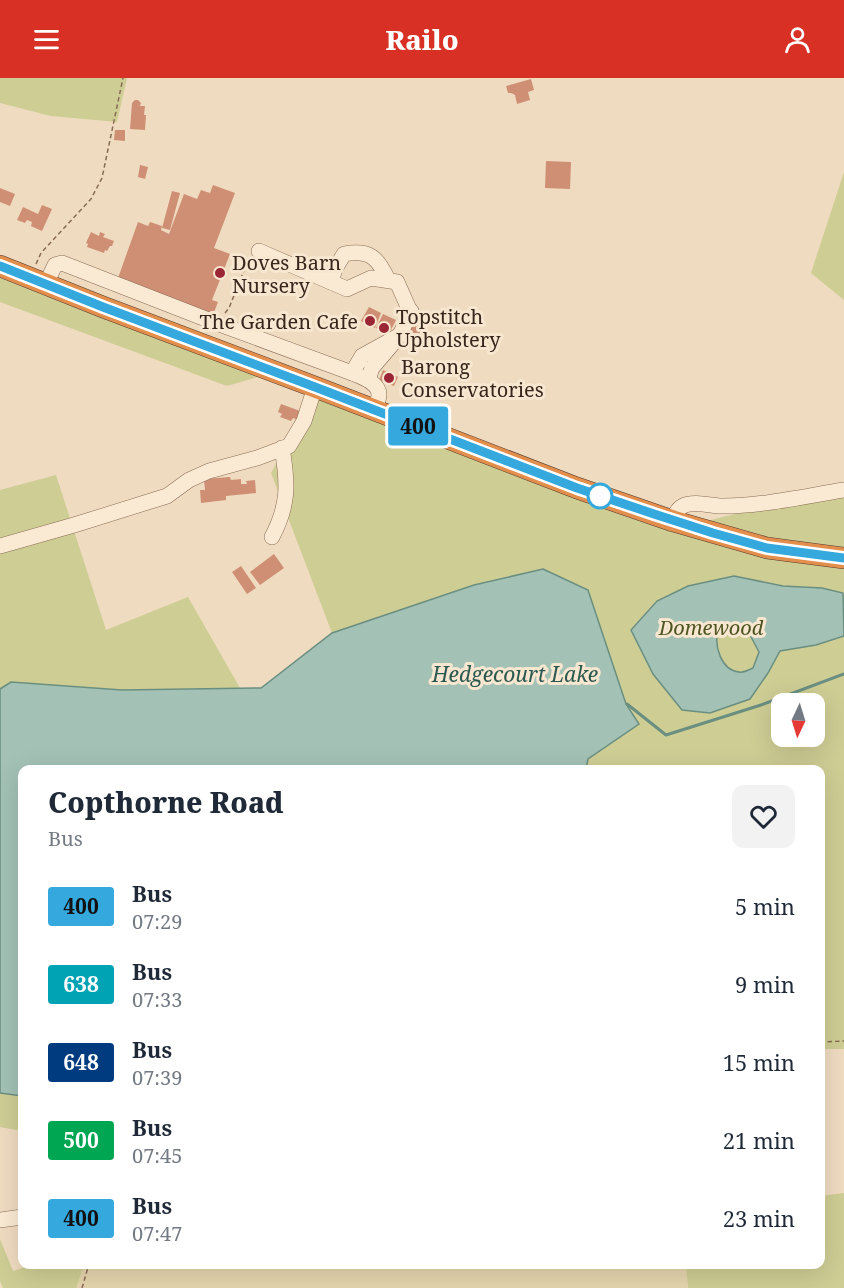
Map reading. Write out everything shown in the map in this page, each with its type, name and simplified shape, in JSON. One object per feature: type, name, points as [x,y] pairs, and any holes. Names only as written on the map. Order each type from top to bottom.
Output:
[{"type":"highway","points":[[0,266],[577,488],[673,521],[767,548],[844,558]]},
{"type":"street","points":[[259,251],[347,289],[371,278],[397,282],[411,311],[400,335],[372,368],[368,380]]},
{"type":"street","points":[[331,282],[335,269],[344,254],[358,252],[371,256],[381,266],[388,280]]},
{"type":"street","points":[[38,281],[55,265],[62,262],[218,317],[368,380],[376,387],[380,395],[375,410]]},
{"type":"street","points":[[352,373],[362,356],[400,335]]},
{"type":"street","points":[[0,546],[167,496],[189,480],[209,471],[257,458],[289,446],[304,421],[315,387]]},
{"type":"street","points":[[272,537],[281,518],[286,493],[282,448]]},
{"type":"street","points":[[673,521],[681,506],[690,504],[722,506],[757,503],[844,490]]},
{"type":"street","points":[[0,1220],[18,1218]]},
{"type":"path","points":[[38,281],[41,253],[91,199],[102,178],[123,78]]},
{"type":"path","points":[[218,317],[229,308],[247,263]]},
{"type":"path","points":[[825,1042],[844,1041]]},
{"type":"path","points":[[82,1288],[88,1269]]},
{"type":"shaded area","points":[[79,1269],[686,1269],[688,1288],[75,1288]]},
{"type":"green space","points":[[0,78],[127,78],[117,122],[51,116],[0,103]]},
{"type":"green space","points":[[844,172],[844,300],[811,273]]},
{"type":"green space","points":[[0,276],[264,375],[227,386],[0,302]]},
{"type":"green space","name":"Domewood","points":[[319,388],[707,521],[844,486],[844,1049],[825,1049],[825,765],[587,765],[588,759],[638,723],[627,704],[474,585],[332,633],[271,473]]},
{"type":"green space","points":[[56,475],[106,630],[188,597],[240,688],[122,690],[12,682],[0,689],[0,490]]},
{"type":"green space","points":[[0,1093],[18,1095],[18,1130],[0,1127]]},
{"type":"green space","points":[[844,1193],[844,1288],[688,1288],[686,1269],[825,1269],[825,1195]]},
{"type":"green space","points":[[0,1239],[13,1271],[19,1269],[83,1269],[76,1288],[3,1288],[0,1281]]},
{"type":"water","name":"Hedgecourt Lake","points":[[543,569],[588,590],[626,704],[639,724],[588,759],[587,765],[18,765],[18,1095],[0,1093],[0,689],[11,682],[122,690],[261,688],[332,633],[474,585]]},
{"type":"water","points":[[734,576],[783,586],[822,588],[843,593],[844,636],[816,645],[780,651],[750,699],[710,713],[682,710],[653,674],[631,630],[657,601],[688,586]],"holes":[[[732,627],[750,635],[759,652],[753,668],[742,672],[733,670],[723,662],[720,656],[717,643],[718,631]]]},
{"type":"building","points":[[531,79],[534,90],[528,92],[530,100],[517,104],[515,95],[508,93],[506,86]]},
{"type":"building","points":[[135,100],[141,103],[140,106],[145,106],[145,130],[130,129],[132,103]]},
{"type":"building","points":[[115,130],[125,130],[125,141],[114,140]]},
{"type":"building","points":[[546,161],[571,162],[570,189],[545,188]]},
{"type":"building","points":[[140,165],[148,167],[145,179],[138,177]]},
{"type":"building","points":[[213,185],[235,193],[214,248],[230,254],[212,300],[218,302],[213,315],[118,278],[138,222],[148,226],[150,222],[162,226],[161,230],[169,234],[184,194],[197,199],[201,190],[210,193]]},
{"type":"building","points":[[0,188],[15,194],[10,206],[0,202]]},
{"type":"building","points":[[172,191],[180,193],[170,230],[162,228]]},
{"type":"building","points":[[42,205],[52,209],[42,231],[31,226],[32,222],[27,220],[25,223],[17,220],[23,207],[38,214]]},
{"type":"building","points":[[91,232],[99,236],[100,232],[105,234],[103,237],[114,241],[112,246],[104,253],[87,247],[86,243]]},
{"type":"building","points":[[369,307],[381,313],[375,328],[361,321]]},
{"type":"building","points":[[383,314],[396,320],[389,334],[376,328]]},
{"type":"building","points":[[410,322],[426,329],[423,336],[432,340],[429,346],[404,337]]},
{"type":"building","name":"Barong Conservatories","points":[[383,370],[398,377],[394,386],[379,380]]},
{"type":"building","points":[[281,404],[303,412],[300,421],[280,417],[282,414],[278,412]]},
{"type":"building","points":[[230,477],[231,480],[241,479],[241,484],[255,480],[256,493],[226,496],[226,500],[201,503],[200,490],[205,490],[204,479]]},
{"type":"building","points":[[274,554],[284,568],[260,585],[250,572]]},
{"type":"building","points":[[241,566],[256,588],[247,594],[232,572]]},
{"type":"waterway","points":[[627,704],[666,735],[761,705],[844,674]]},
{"type":"bus line","name":"400","points":[[0,266],[577,488],[673,521],[767,548],[844,558]]},
{"type":"place","name":"Doves Barn Nursery","points":[[220,273]]},
{"type":"place","name":"The Garden Cafe","points":[[370,321]]},
{"type":"place","name":"Topstitch Upholstery","points":[[384,328]]},
{"type":"place","name":"Barong Conservatories","points":[[389,378]]}]
